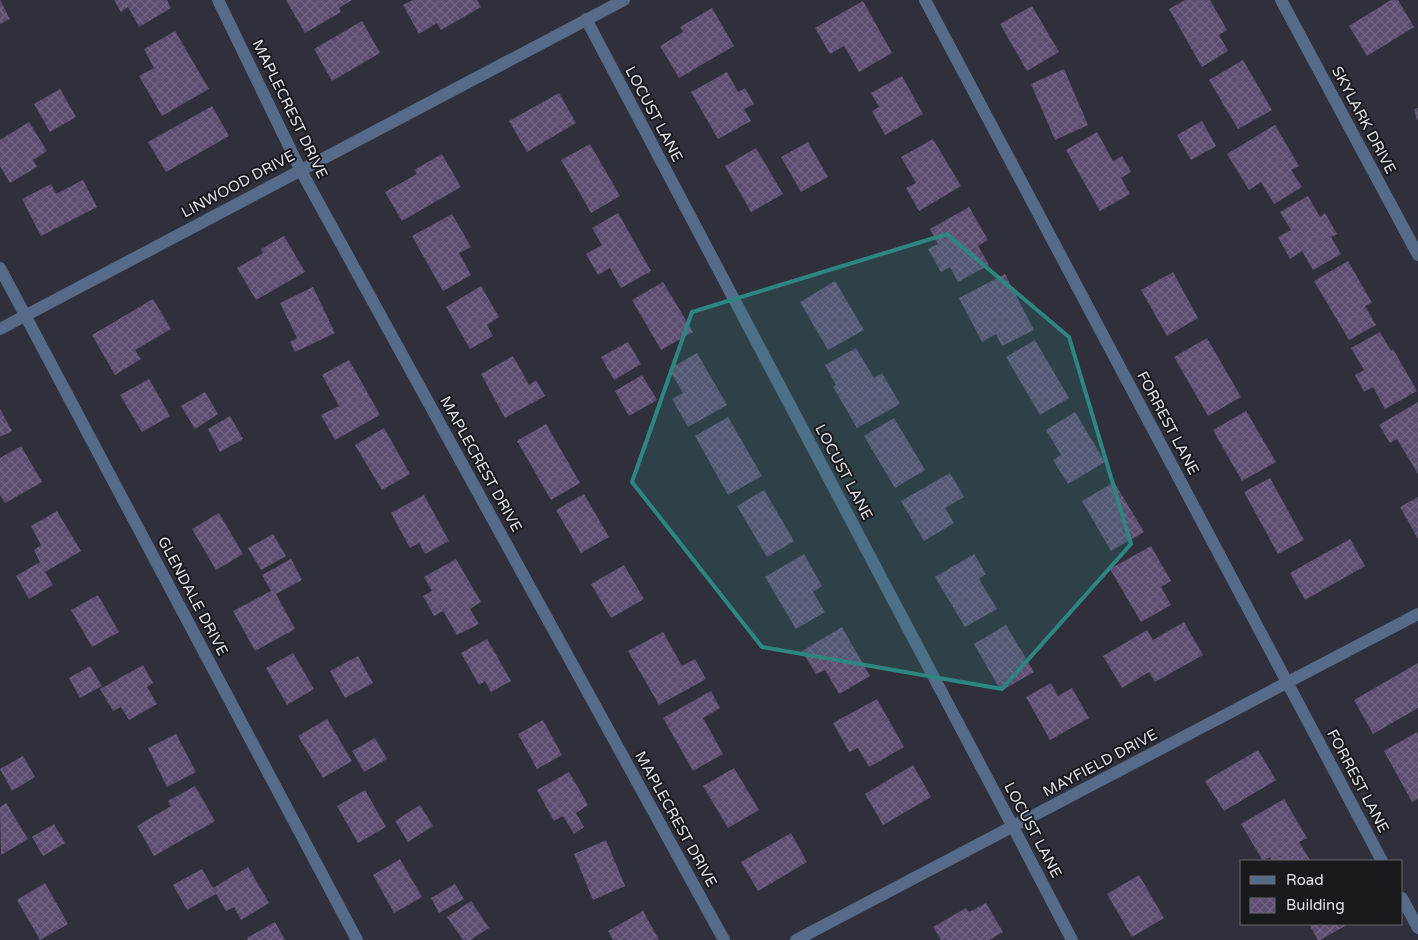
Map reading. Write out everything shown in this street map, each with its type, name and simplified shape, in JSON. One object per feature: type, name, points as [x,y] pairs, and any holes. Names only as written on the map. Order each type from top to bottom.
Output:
[{"type":"street","name":"MAPLECREST DRIVE","points":[[218,0],[300,169],[724,940]]},
{"type":"street","name":"LINWOOD DRIVE","points":[[0,328],[624,0]]},
{"type":"street","name":"FORREST LANE","points":[[925,0],[1381,860]]},
{"type":"street","name":"SKYLARK DRIVE","points":[[1281,0],[1418,255]]},
{"type":"street","name":"LOCUST LANE","points":[[586,19],[1072,940]]},
{"type":"street","name":"GLENDALE DRIVE","points":[[0,268],[357,940]]},
{"type":"street","name":"MAYFIELD DRIVE","points":[[796,940],[1288,684],[1418,614]]},
{"type":"street","points":[[1403,900],[1418,928]]},
{"type":"highlighted area","points":[[947,234],[1069,337],[1131,544],[1002,689],[762,647],[632,482],[692,312]]},
{"type":"building","points":[[0,0],[10,19],[0,24]]},
{"type":"building","points":[[114,0],[167,0],[171,8],[139,27],[128,7],[121,12]]},
{"type":"building","points":[[286,0],[352,0],[339,8],[341,12],[305,33]]},
{"type":"building","points":[[413,0],[477,0],[481,7],[441,30],[437,23],[419,34],[403,5]]},
{"type":"building","points":[[1185,0],[1210,0],[1227,30],[1219,35],[1228,51],[1202,67],[1169,9]]},
{"type":"building","points":[[1391,0],[1398,0],[1414,27],[1367,56],[1349,26]]},
{"type":"building","points":[[863,1],[892,53],[859,72],[844,46],[830,54],[815,28]]},
{"type":"building","points":[[1032,6],[1059,52],[1027,71],[1000,24]]},
{"type":"building","points":[[712,8],[734,46],[679,78],[660,46],[683,32],[680,27]]},
{"type":"building","points":[[362,21],[380,53],[332,81],[314,49]]},
{"type":"building","points":[[175,31],[209,89],[162,116],[139,76],[154,68],[144,49]]},
{"type":"building","points":[[1243,60],[1272,110],[1238,129],[1209,80]]},
{"type":"building","points":[[1064,69],[1088,125],[1055,140],[1031,84]]},
{"type":"building","points":[[727,72],[738,92],[745,88],[754,104],[744,109],[751,121],[718,139],[691,92]]},
{"type":"building","points":[[902,76],[923,114],[885,135],[872,111],[879,107],[871,93]]},
{"type":"building","points":[[60,89],[76,117],[50,132],[34,104]]},
{"type":"building","points":[[559,93],[576,123],[527,152],[509,121]]},
{"type":"building","points":[[212,106],[229,136],[166,172],[148,142]]},
{"type":"building","points":[[1418,108],[1418,120],[1417,120],[1414,109]]},
{"type":"building","points":[[1202,121],[1216,146],[1191,160],[1177,135]]},
{"type":"building","points":[[29,122],[47,151],[33,160],[37,167],[10,183],[0,166],[0,140]]},
{"type":"building","points":[[1275,125],[1299,166],[1291,170],[1302,187],[1274,204],[1261,182],[1249,190],[1227,154]]},
{"type":"building","points":[[1097,132],[1113,161],[1122,156],[1131,172],[1121,178],[1130,194],[1100,211],[1066,150]]},
{"type":"building","points":[[933,139],[961,186],[919,211],[906,188],[916,183],[901,157]]},
{"type":"building","points":[[808,142],[828,177],[801,192],[781,157]]},
{"type":"building","points":[[590,144],[620,196],[591,213],[561,160]]},
{"type":"building","points":[[756,148],[783,194],[751,212],[725,166]]},
{"type":"building","points":[[442,154],[461,187],[402,221],[385,192],[417,174],[414,170]]},
{"type":"building","points":[[83,180],[97,207],[41,236],[22,199],[51,184],[56,194]]},
{"type":"building","points":[[1308,196],[1320,217],[1325,213],[1337,234],[1331,237],[1341,254],[1313,270],[1302,251],[1290,259],[1278,237],[1291,230],[1280,212]]},
{"type":"building","points":[[969,207],[988,240],[978,246],[989,265],[958,282],[950,267],[941,272],[928,249],[938,244],[930,229]]},
{"type":"building","points":[[618,213],[651,271],[621,288],[610,268],[598,275],[586,254],[602,245],[592,228]]},
{"type":"building","points":[[452,214],[471,247],[459,253],[471,275],[443,291],[412,236]]},
{"type":"building","points":[[284,236],[305,272],[256,300],[237,268],[263,253],[261,249]]},
{"type":"building","points":[[1348,261],[1372,303],[1365,306],[1376,325],[1349,340],[1314,281]]},
{"type":"building","points":[[1173,272],[1198,318],[1167,336],[1141,290]]},
{"type":"building","points":[[1005,274],[1034,330],[1002,346],[996,334],[982,342],[959,298]]},
{"type":"building","points":[[835,281],[864,330],[828,350],[800,302]]},
{"type":"building","points":[[663,282],[693,332],[661,350],[632,300]]},
{"type":"building","points":[[481,286],[499,317],[487,325],[493,336],[470,349],[446,307]]},
{"type":"building","points":[[313,287],[335,333],[295,352],[290,342],[297,338],[280,303]]},
{"type":"building","points":[[153,299],[171,329],[135,350],[141,359],[115,375],[92,335]]},
{"type":"building","points":[[1380,332],[1391,351],[1393,349],[1417,391],[1385,409],[1373,387],[1364,392],[1355,375],[1364,370],[1351,348]]},
{"type":"building","points":[[1207,338],[1241,397],[1208,416],[1174,357]]},
{"type":"building","points":[[1035,340],[1069,398],[1040,415],[1006,357]]},
{"type":"building","points":[[628,342],[641,364],[614,380],[601,357]]},
{"type":"building","points":[[856,348],[874,378],[882,373],[900,404],[857,428],[833,387],[836,385],[825,365]]},
{"type":"building","points":[[697,353],[727,405],[688,427],[672,399],[683,393],[669,369]]},
{"type":"building","points":[[513,356],[529,385],[536,380],[545,396],[505,418],[481,374]]},
{"type":"building","points":[[349,360],[380,415],[335,440],[321,415],[339,406],[322,375]]},
{"type":"building","points":[[642,375],[657,400],[629,416],[615,391]]},
{"type":"building","points":[[149,379],[170,416],[142,432],[120,395]]},
{"type":"building","points":[[205,392],[218,414],[195,429],[181,406]]},
{"type":"building","points":[[1418,402],[1418,474],[1397,439],[1390,443],[1379,425]]},
{"type":"building","points":[[0,409],[12,431],[0,437]]},
{"type":"building","points":[[1246,411],[1276,462],[1242,481],[1213,430]]},
{"type":"building","points":[[1075,412],[1105,462],[1068,484],[1053,460],[1061,455],[1046,430]]},
{"type":"building","points":[[230,416],[243,439],[220,452],[208,429]]},
{"type":"building","points":[[728,417],[762,476],[728,495],[695,436]]},
{"type":"building","points":[[894,418],[925,470],[895,488],[864,436]]},
{"type":"building","points":[[546,424],[580,483],[551,500],[517,441]]},
{"type":"building","points":[[384,428],[410,474],[382,490],[355,445]]},
{"type":"building","points":[[21,446],[42,482],[5,503],[0,495],[0,458]]},
{"type":"building","points":[[950,473],[964,497],[945,508],[954,523],[924,541],[901,501]]},
{"type":"building","points":[[1270,478],[1304,540],[1278,554],[1244,492]]},
{"type":"building","points":[[1114,482],[1144,532],[1111,551],[1082,501]]},
{"type":"building","points":[[764,490],[794,541],[767,557],[737,506]]},
{"type":"building","points":[[584,494],[609,537],[581,553],[556,510]]},
{"type":"building","points":[[424,495],[449,541],[425,554],[419,543],[410,548],[391,513]]},
{"type":"building","points":[[1418,497],[1418,539],[1400,507]]},
{"type":"building","points":[[57,511],[81,551],[45,572],[53,585],[29,599],[16,576],[40,562],[34,550],[41,545],[31,526]]},
{"type":"building","points":[[219,513],[243,554],[216,570],[192,529]]},
{"type":"building","points":[[273,534],[286,556],[261,570],[248,548]]},
{"type":"building","points":[[1350,539],[1365,566],[1305,600],[1290,573]]},
{"type":"building","points":[[1151,546],[1171,581],[1161,587],[1171,605],[1141,622],[1110,569]]},
{"type":"building","points":[[804,554],[822,586],[813,592],[825,612],[796,629],[765,577]]},
{"type":"building","points":[[974,554],[986,574],[979,579],[997,609],[965,627],[935,577]]},
{"type":"building","points":[[291,559],[302,580],[276,594],[295,629],[255,651],[233,611],[271,591],[262,575]]},
{"type":"building","points":[[456,559],[481,602],[470,609],[479,624],[457,635],[443,611],[434,616],[423,596],[432,591],[424,577]]},
{"type":"building","points":[[624,565],[644,599],[611,618],[591,584]]},
{"type":"building","points":[[98,595],[119,632],[92,647],[71,610]]},
{"type":"building","points":[[1184,622],[1203,655],[1155,682],[1149,672],[1122,688],[1103,656],[1147,630],[1153,640]]},
{"type":"building","points":[[1006,625],[1034,672],[1001,691],[974,644]]},
{"type":"building","points":[[842,627],[870,676],[839,694],[825,670],[816,674],[802,651]]},
{"type":"building","points":[[663,632],[682,666],[695,659],[706,679],[659,705],[628,651]]},
{"type":"building","points":[[487,639],[511,681],[491,692],[485,681],[479,685],[461,653]]},
{"type":"building","points":[[293,653],[314,689],[287,705],[266,668]]},
{"type":"building","points":[[358,656],[373,683],[345,698],[330,671]]},
{"type":"building","points":[[1418,663],[1418,708],[1373,734],[1354,700]]},
{"type":"building","points":[[143,665],[153,683],[147,687],[157,704],[129,720],[121,707],[113,711],[100,689]]},
{"type":"building","points":[[90,666],[102,686],[80,698],[69,678]]},
{"type":"building","points":[[1051,683],[1058,696],[1072,688],[1089,718],[1050,740],[1026,697]]},
{"type":"building","points":[[711,691],[720,708],[703,718],[723,754],[693,771],[663,718]]},
{"type":"building","points":[[877,699],[904,747],[869,767],[858,748],[849,752],[833,723]]},
{"type":"building","points":[[327,719],[352,761],[323,778],[298,736]]},
{"type":"building","points":[[543,720],[562,755],[537,769],[518,734]]},
{"type":"building","points":[[1417,732],[1418,799],[1412,802],[1384,751]]},
{"type":"building","points":[[176,734],[196,772],[167,787],[148,748]]},
{"type":"building","points":[[375,738],[387,759],[364,772],[352,751]]},
{"type":"building","points":[[1258,750],[1276,780],[1224,811],[1205,781]]},
{"type":"building","points":[[23,756],[35,777],[12,791],[0,769]]},
{"type":"building","points":[[913,765],[931,797],[883,825],[865,794]]},
{"type":"building","points":[[734,768],[759,810],[728,828],[703,786]]},
{"type":"building","points":[[569,772],[588,805],[576,813],[584,827],[574,834],[563,816],[554,821],[537,790]]},
{"type":"building","points":[[195,786],[215,821],[154,856],[137,826],[171,806],[168,801]]},
{"type":"building","points":[[365,790],[386,827],[358,843],[337,806]]},
{"type":"building","points":[[1284,799],[1307,838],[1299,842],[1310,860],[1272,860],[1270,857],[1262,860],[1241,824]]},
{"type":"building","points":[[6,803],[28,839],[1,855],[0,807]]},
{"type":"building","points":[[420,805],[433,826],[408,842],[395,821]]},
{"type":"building","points":[[54,824],[65,843],[43,856],[32,837]]},
{"type":"building","points":[[791,833],[807,862],[758,891],[741,862]]},
{"type":"building","points":[[606,840],[625,886],[593,900],[574,854]]},
{"type":"building","points":[[400,859],[422,897],[394,913],[373,875]]},
{"type":"building","points":[[248,867],[269,903],[241,920],[234,907],[226,911],[216,894],[187,910],[173,885],[202,869],[213,888]]},
{"type":"building","points":[[1139,875],[1164,918],[1132,937],[1107,894]]},
{"type":"building","points":[[45,883],[68,924],[40,940],[17,900]]},
{"type":"building","points":[[455,884],[464,899],[439,913],[431,898]]},
{"type":"building","points":[[471,901],[489,928],[470,940],[463,940],[447,917]]},
{"type":"building","points":[[986,903],[1003,932],[989,940],[941,940],[933,927],[966,908],[969,912]]},
{"type":"building","points":[[643,911],[659,940],[613,940],[608,931]]},
{"type":"building","points":[[275,922],[285,940],[248,940],[247,938]]},
{"type":"building","points":[[1310,925],[1344,925],[1345,926],[1318,940]]}]
